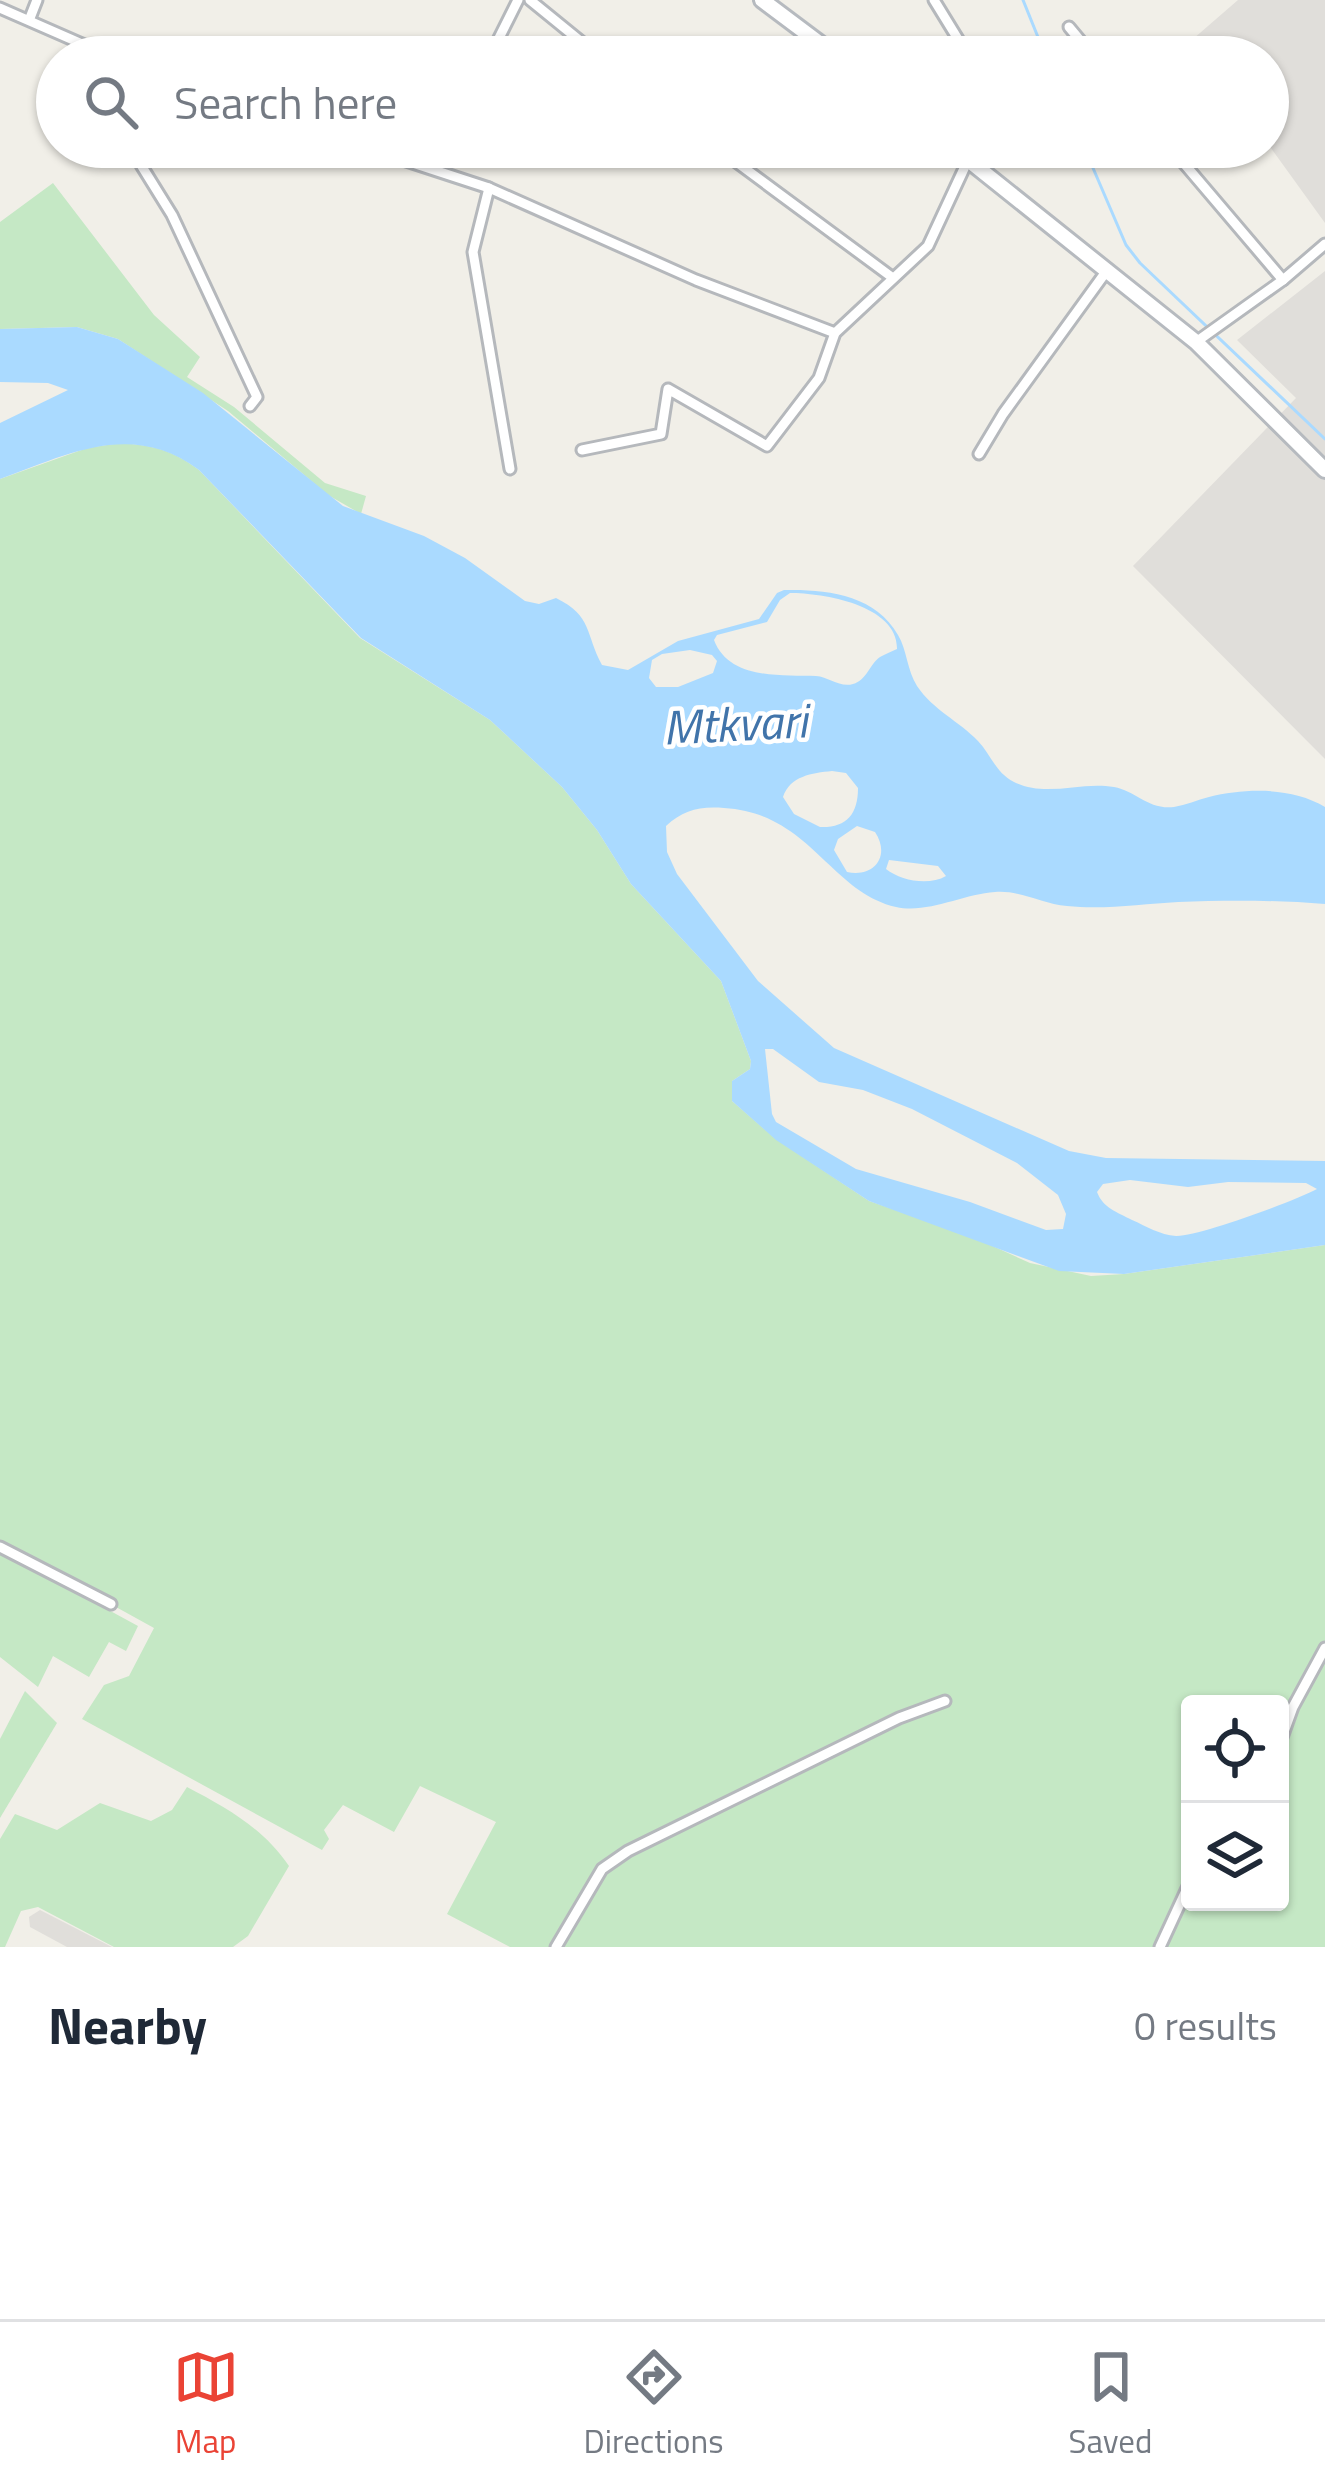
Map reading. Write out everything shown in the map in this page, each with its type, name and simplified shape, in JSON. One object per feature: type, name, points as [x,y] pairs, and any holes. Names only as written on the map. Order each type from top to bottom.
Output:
[{"type":"main road","points":[[762,0],[810,36]]},
{"type":"main road","points":[[978,168],[1202,339],[1325,470]]},
{"type":"street","points":[[30,18],[37,0]]},
{"type":"street","points":[[500,36],[518,0]]},
{"type":"street","points":[[530,0],[574,36]]},
{"type":"street","points":[[934,0],[956,36]]},
{"type":"street","points":[[0,8],[68,36]]},
{"type":"street","points":[[1069,27],[1076,36]]},
{"type":"street","points":[[144,168],[172,214],[257,397],[250,406]]},
{"type":"street","points":[[428,168],[489,188],[696,280],[835,333]]},
{"type":"street","points":[[744,168],[893,278]]},
{"type":"street","points":[[582,450],[661,434],[668,389],[767,446],[819,378],[835,333],[928,246],[964,168]]},
{"type":"street","points":[[1189,168],[1283,280]]},
{"type":"street","points":[[489,188],[473,252],[510,469]]},
{"type":"street","points":[[1202,339],[1325,244]]},
{"type":"street","points":[[979,454],[1108,269]]},
{"type":"street","points":[[0,1547],[111,1604]]},
{"type":"street","points":[[1289,1718],[1325,1648]]},
{"type":"street","points":[[556,1947],[602,1868],[628,1851],[899,1718],[944,1701]]},
{"type":"street","points":[[1160,1947],[1181,1902]]},
{"type":"shaded area","points":[[1238,0],[1325,0],[1325,223],[1285,168],[1289,168],[1289,36],[1196,36]]},
{"type":"shaded area","points":[[1325,271],[1325,759],[1133,566],[1296,398],[1237,340]]},
{"type":"shaded area","points":[[40,1910],[112,1947],[67,1947],[30,1927],[29,1917]]},
{"type":"green space","points":[[53,183],[154,315],[200,357],[187,377],[234,407],[325,483],[366,496],[361,514],[328,495],[228,411],[118,339],[77,327],[0,329],[0,222]]},
{"type":"green space","points":[[120,443],[171,453],[199,470],[360,638],[490,720],[562,787],[631,884],[721,981],[751,1061],[750,1069],[732,1081],[732,1101],[776,1139],[869,1201],[966,1234],[1030,1263],[1091,1276],[1325,1245],[1325,1947],[510,1947],[447,1914],[496,1822],[420,1786],[394,1832],[343,1805],[324,1830],[329,1839],[322,1850],[82,1719],[104,1685],[129,1676],[154,1628],[0,1543],[0,479],[87,448]]},
{"type":"green space","points":[[0,1551],[138,1626],[126,1651],[109,1642],[89,1677],[53,1656],[38,1687],[0,1657]]},
{"type":"green space","points":[[25,1691],[57,1723],[0,1818],[0,1739]]},
{"type":"green space","points":[[187,1787],[256,1830],[289,1866],[248,1936],[233,1947],[114,1947],[38,1907],[21,1911],[5,1947],[0,1947],[0,1839],[15,1814],[57,1830],[100,1803],[151,1821],[172,1810]]},
{"type":"water","name":"Mtkvari","points":[[77,327],[118,339],[203,393],[343,506],[424,536],[465,558],[525,601],[539,604],[556,598],[568,605],[582,619],[602,665],[628,670],[678,641],[759,619],[784,590],[832,593],[863,602],[888,621],[923,694],[978,741],[1014,782],[1039,789],[1114,787],[1165,807],[1253,791],[1298,796],[1325,807],[1325,904],[1214,901],[1081,907],[995,892],[933,906],[896,907],[853,886],[799,838],[753,813],[700,809],[666,826],[667,852],[677,874],[758,981],[834,1048],[1069,1151],[1106,1158],[1325,1161],[1325,1245],[1124,1274],[1059,1271],[869,1201],[776,1140],[732,1101],[732,1081],[750,1069],[751,1061],[721,981],[631,884],[562,787],[490,720],[361,638],[199,470],[174,455],[125,444],[76,452],[0,479],[0,423],[68,390],[48,383],[0,382],[0,329]],"holes":[[[790,593],[856,604],[885,622],[897,649],[880,657],[862,679],[848,685],[816,676],[758,673],[721,653],[714,640],[717,635],[767,622]],[[690,650],[712,655],[717,661],[713,673],[678,687],[656,687],[649,678],[652,660]],[[817,773],[846,773],[858,788],[856,806],[843,822],[820,827],[794,814],[783,797],[796,780]],[[857,826],[875,832],[881,849],[877,863],[857,873],[847,872],[834,850],[838,839]],[[889,860],[938,866],[946,876],[924,881],[886,869]],[[765,1049],[773,1049],[819,1082],[863,1090],[912,1109],[1017,1163],[1058,1195],[1066,1214],[1063,1229],[1046,1230],[856,1169],[776,1122]],[[1130,1180],[1188,1187],[1228,1182],[1306,1183],[1317,1189],[1246,1217],[1176,1236],[1116,1212],[1097,1192],[1103,1184]]]},
{"type":"waterway","points":[[1023,0],[1038,36]]},
{"type":"waterway","points":[[1093,168],[1126,245],[1140,263],[1325,439]]}]
